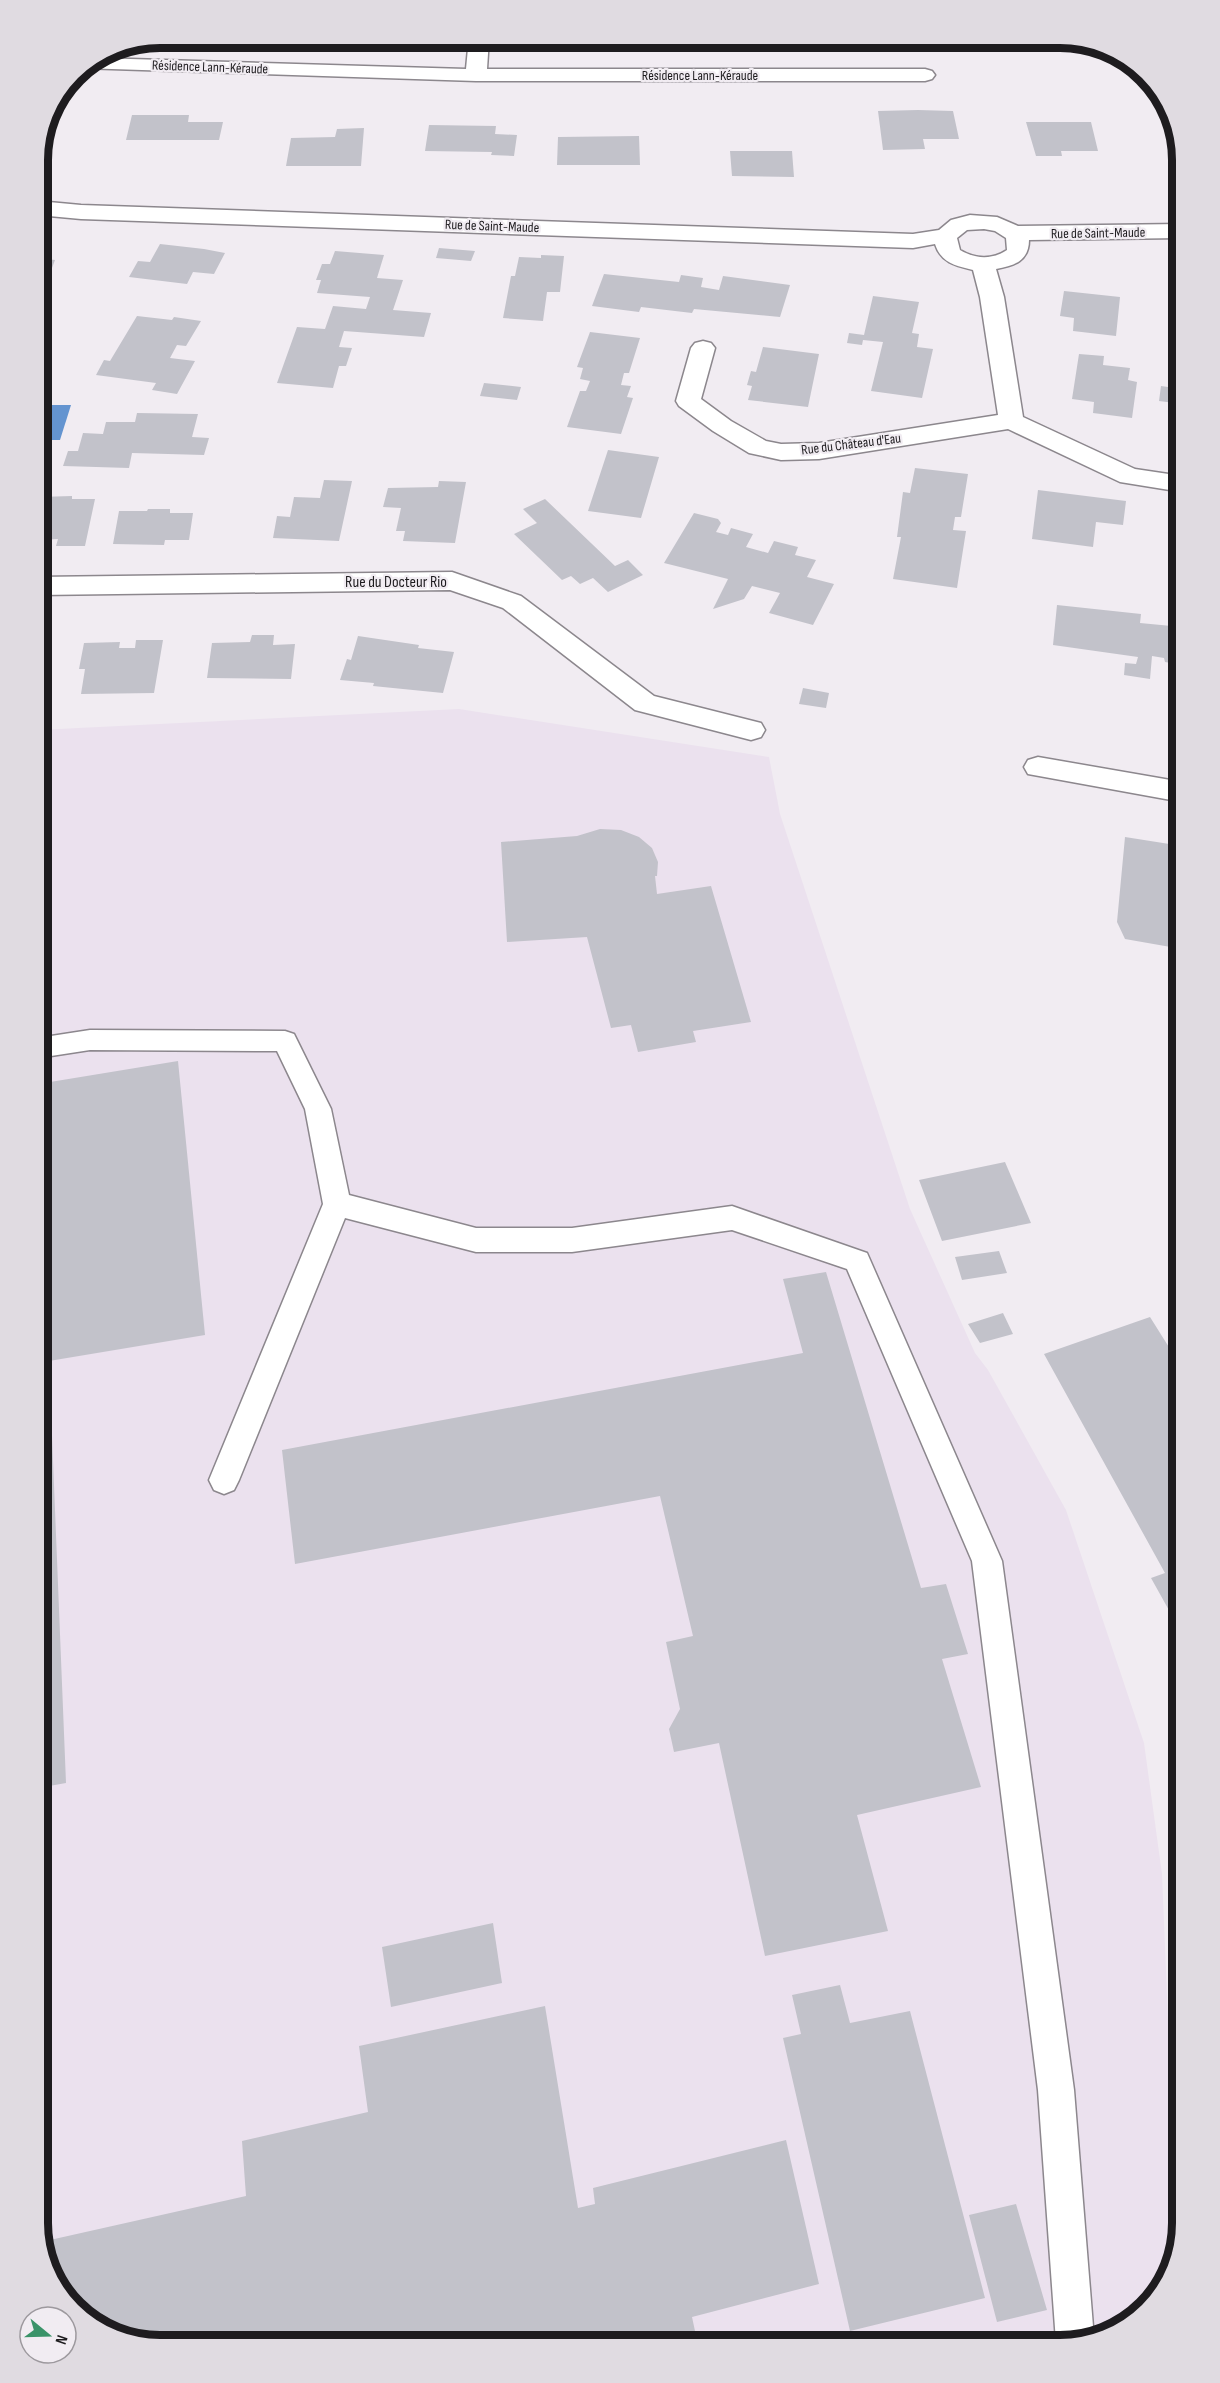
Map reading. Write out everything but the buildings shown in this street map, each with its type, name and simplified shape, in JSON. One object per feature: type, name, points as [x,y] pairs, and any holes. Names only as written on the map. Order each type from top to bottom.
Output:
[{"type":"street","points":[[476,75],[478,48]]},
{"type":"street","name":"Résidence Lann-Kéraude","points":[[102,64],[476,75],[925,75]]},
{"type":"street","name":"Rue de Saint-Maude","points":[[48,209],[81,212],[913,241],[946,236]]},
{"type":"street","points":[[994,223],[1014,233],[1020,246],[1013,258],[1005,262],[971,264],[952,255],[946,249],[946,236],[959,225],[994,223]]},
{"type":"street","name":"Rue de Saint-Maude","points":[[1014,233],[1172,231]]},
{"type":"street","points":[[983,265],[992,297],[1011,421],[1129,476],[1172,482]]},
{"type":"street","name":"Rue du Château d'Eau","points":[[703,348],[688,401],[722,426],[758,447],[781,452],[819,451],[1011,421]]},
{"type":"street","name":"Rue du Docteur Rio","points":[[48,586],[452,581],[512,603],[645,703],[751,730]]},
{"type":"street","points":[[1038,767],[1172,790]]},
{"type":"lane","points":[[48,1046],[90,1040],[285,1041],[318,1109],[337,1204],[224,1480]]},
{"type":"lane","points":[[337,1204],[476,1240],[572,1240],[732,1218],[857,1261],[987,1561],[1056,2090],[1075,2334]]},
{"type":"shaded area","points":[[459,709],[769,757],[780,814],[910,1209],[975,1353],[988,1370],[1066,1510],[1144,1743],[1162,1874],[1172,2118],[1171,2237],[1166,2259],[1160,2272],[1144,2297],[1116,2320],[1082,2333],[1060,2335],[153,2335],[117,2326],[92,2312],[81,2302],[63,2279],[54,2259],[48,2223],[48,730]]},
{"type":"water","points":[[48,405],[71,405],[60,440],[48,440]]}]
